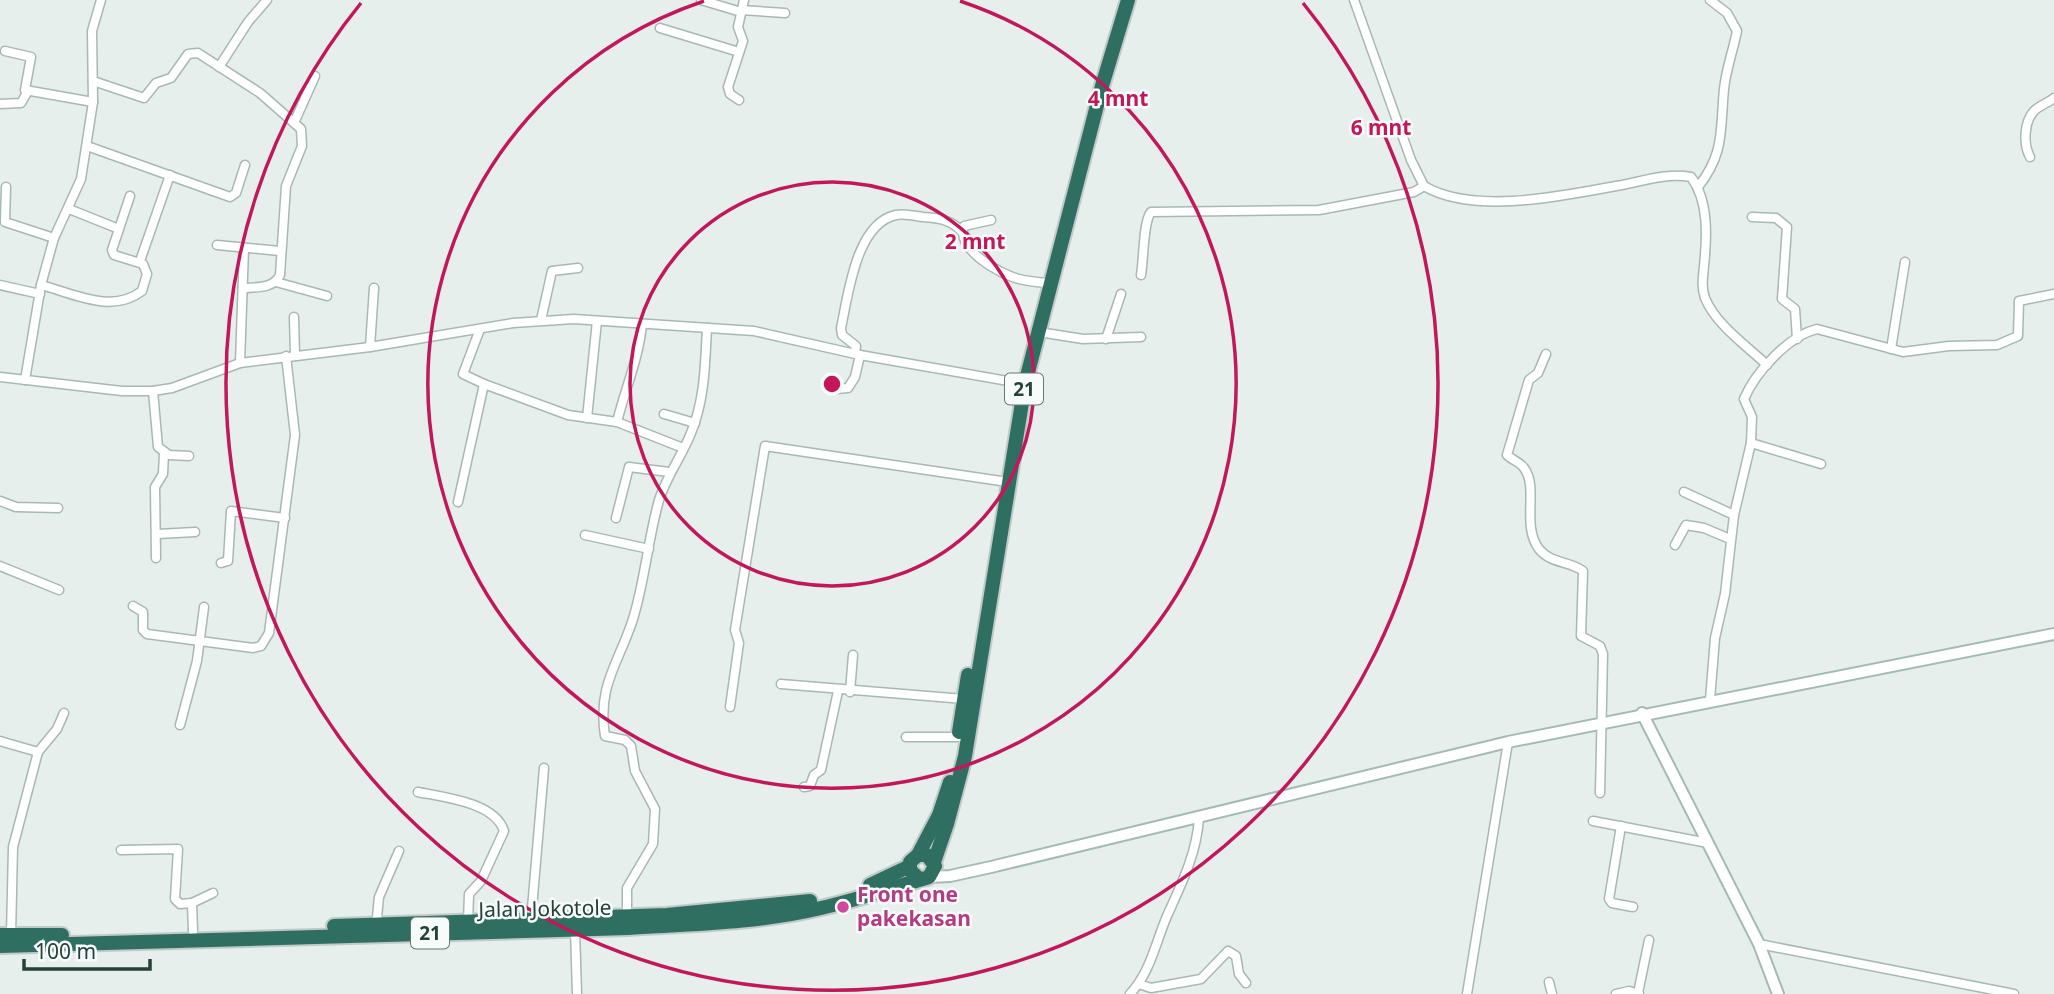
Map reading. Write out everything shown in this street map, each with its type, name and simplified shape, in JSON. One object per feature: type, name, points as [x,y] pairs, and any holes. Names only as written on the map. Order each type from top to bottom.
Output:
[{"type":"highway","name":"21","points":[[924,867],[965,756],[1001,481],[1046,283],[1096,85],[1122,0]]},
{"type":"highway","name":"21","points":[[924,867],[949,784],[959,737],[1022,383],[1039,332],[1102,86],[1128,0]]},
{"type":"highway","name":"Jalan Jokotole","points":[[433,928],[468,922],[531,920],[575,924],[627,916],[741,910],[806,902],[867,887],[924,867]]},
{"type":"highway","name":"Jalan Jokotole","points":[[4,939],[575,924],[682,925],[787,915],[845,902],[924,867]]},
{"type":"highway","name":"Jalan Jokotole","points":[[4,939],[193,931],[376,930]]},
{"type":"main road","points":[[924,867],[963,874],[1602,721],[2054,634]]},
{"type":"main road","points":[[1642,713],[1759,944],[1778,994]]},
{"type":"street","points":[[25,380],[41,290],[54,238],[81,179],[88,146],[93,102],[92,31],[101,0]]},
{"type":"street","points":[[219,67],[248,22],[267,0]]},
{"type":"street","points":[[701,0],[741,11],[785,13]]},
{"type":"street","points":[[739,100],[730,94],[728,87],[743,41],[738,27],[744,0]]},
{"type":"street","points":[[1354,0],[1411,160],[1424,186],[1444,193],[1492,201],[1584,192],[1678,175],[1690,177],[1698,187],[1703,205],[1702,286],[1706,300],[1725,326],[1767,365]]},
{"type":"street","points":[[1698,187],[1712,170],[1720,150],[1724,89],[1737,31],[1727,13],[1710,0]]},
{"type":"street","points":[[660,29],[739,52]]},
{"type":"street","points":[[5,51],[31,57],[24,86],[28,91],[93,102]]},
{"type":"street","points":[[93,81],[144,98],[156,83],[171,78],[188,54],[193,52],[260,93],[301,129],[302,145],[286,186],[280,275],[276,282]]},
{"type":"street","points":[[294,123],[315,76]]},
{"type":"street","points":[[0,104],[21,103],[28,91]]},
{"type":"street","points":[[2030,157],[2026,148],[2026,126],[2037,108],[2054,98]]},
{"type":"street","points":[[88,146],[230,197],[236,193],[245,165]]},
{"type":"street","points":[[0,285],[41,290],[109,304],[122,303],[142,291],[147,274],[140,261],[170,175]]},
{"type":"street","points":[[1141,275],[1146,249],[1145,220],[1151,212],[1319,210],[1414,191],[1424,186]]},
{"type":"street","points":[[6,187],[5,222],[54,238]]},
{"type":"street","points":[[130,196],[112,250],[114,255],[140,261]]},
{"type":"street","points":[[69,209],[118,229]]},
{"type":"street","points":[[836,389],[844,391],[853,382],[858,354],[856,346],[842,335],[841,328],[856,261],[867,238],[888,218],[899,214],[948,221],[962,232],[967,248],[975,256],[1017,279],[1046,283]]},
{"type":"street","points":[[1752,217],[1776,218],[1787,227],[1783,299],[1796,309],[1797,339]]},
{"type":"street","points":[[962,232],[969,223],[991,220]]},
{"type":"street","points":[[217,245],[280,251]]},
{"type":"street","points":[[240,363],[244,247]]},
{"type":"street","points":[[1891,349],[1905,262]]},
{"type":"street","points":[[541,320],[552,271],[578,268]]},
{"type":"street","points":[[243,288],[276,282],[327,296]]},
{"type":"street","points":[[370,347],[374,288]]},
{"type":"street","points":[[1106,339],[1121,294]]},
{"type":"street","points":[[1710,701],[1730,539],[1751,443],[1752,417],[1744,399],[1767,365],[1797,339],[1817,329],[1891,349],[1914,351],[2007,342],[2018,336],[2019,300],[2054,294]]},
{"type":"street","points":[[133,606],[144,615],[145,633],[253,648],[264,642],[270,634],[295,435],[290,355],[293,317]]},
{"type":"street","points":[[0,377],[122,391],[153,391],[172,388],[240,363],[370,347],[541,320],[597,321],[782,335],[858,354],[1022,383]]},
{"type":"street","points":[[587,418],[597,321]]},
{"type":"street","points":[[617,422],[626,385],[637,357],[642,324]]},
{"type":"street","points":[[627,916],[626,888],[653,844],[655,809],[635,771],[631,746],[625,740],[605,736],[606,683],[627,640],[669,472],[695,423],[703,396],[707,328]]},
{"type":"street","points":[[480,329],[463,374],[568,415],[617,422],[683,448]]},
{"type":"street","points":[[1039,332],[1106,339],[1141,337]]},
{"type":"street","points":[[1546,355],[1538,373],[1529,380],[1507,455],[1524,467],[1528,475],[1529,517],[1539,549],[1551,560],[1583,571],[1581,636],[1603,648],[1600,793]]},
{"type":"street","points":[[458,502],[484,384]]},
{"type":"street","points":[[153,391],[159,447],[164,453],[163,474],[155,487],[158,534],[156,558]]},
{"type":"street","points":[[664,414],[695,423]]},
{"type":"street","points":[[1751,443],[1821,464]]},
{"type":"street","points":[[730,706],[738,643],[734,630],[765,446],[1001,481]]},
{"type":"street","points":[[164,453],[189,456]]},
{"type":"street","points":[[615,518],[629,467],[669,472]]},
{"type":"street","points":[[1684,492],[1734,515]]},
{"type":"street","points":[[0,501],[16,507],[58,508]]},
{"type":"street","points":[[220,562],[228,561],[231,511],[285,518]]},
{"type":"street","points":[[1675,545],[1686,525],[1704,528],[1730,539]]},
{"type":"street","points":[[158,534],[195,532]]},
{"type":"street","points":[[585,536],[649,550]]},
{"type":"street","points":[[0,566],[59,590]]},
{"type":"street","points":[[180,725],[200,642],[204,607]]},
{"type":"street","points":[[850,692],[853,655]]},
{"type":"street","points":[[781,684],[850,692],[964,699]]},
{"type":"street","points":[[804,787],[810,786],[814,775],[821,770],[838,691]]},
{"type":"street","points":[[4,939],[10,860],[38,752],[57,729],[64,713]]},
{"type":"street","points":[[906,737],[959,737]]},
{"type":"street","points":[[0,741],[38,752]]},
{"type":"street","points":[[1467,994],[1508,742]]},
{"type":"street","points":[[531,920],[544,768]]},
{"type":"street","points":[[418,792],[479,808],[502,825],[503,831],[481,881],[469,894],[468,922]]},
{"type":"street","points":[[1130,994],[1149,968],[1180,891],[1195,846],[1199,818]]},
{"type":"street","points":[[1593,821],[1708,843]]},
{"type":"street","points":[[1621,826],[1609,898],[1612,903],[1633,907]]},
{"type":"street","points":[[121,850],[178,849],[175,899],[180,904],[192,903],[213,892]]},
{"type":"street","points":[[376,930],[379,897],[399,851]]},
{"type":"street","points":[[192,903],[193,931]]},
{"type":"street","points":[[575,924],[577,994]]},
{"type":"street","points":[[1616,994],[1629,991],[1639,994],[1648,940]]},
{"type":"street","points":[[1759,944],[2014,994]]},
{"type":"street","points":[[1139,984],[1161,987],[1201,979],[1228,951],[1234,952],[1239,974],[1246,983]]},
{"type":"street","points":[[1549,982],[1552,994]]},
{"type":"place","name":"Front one pakekasan","points":[[843,907]]}]
